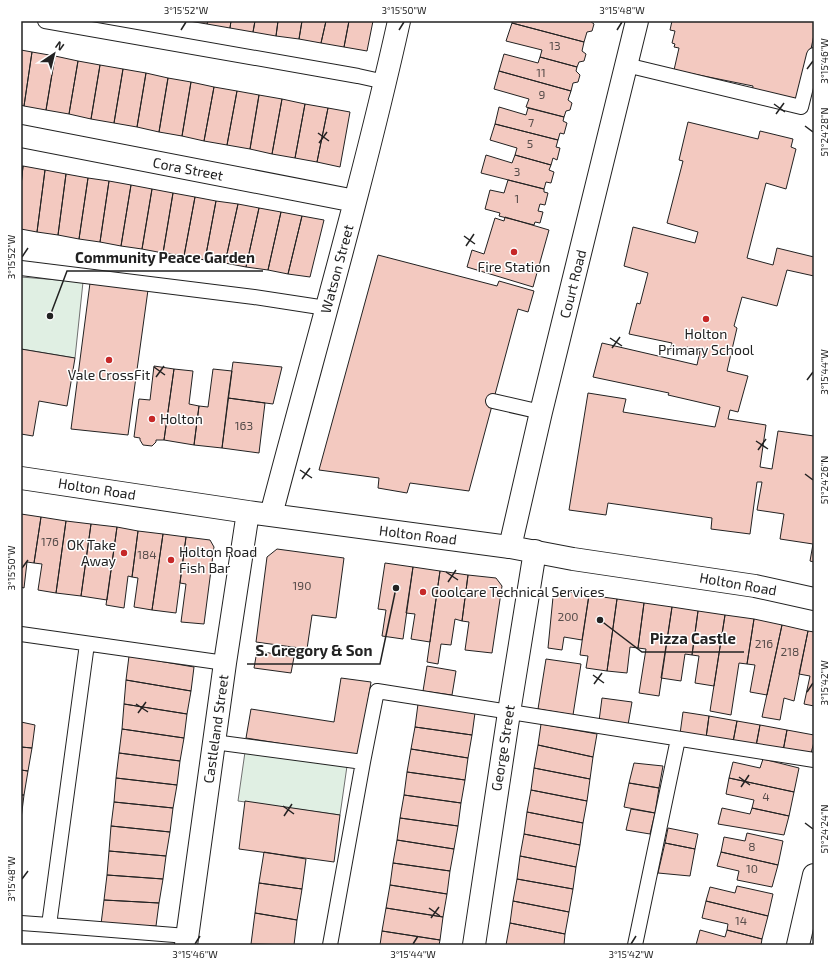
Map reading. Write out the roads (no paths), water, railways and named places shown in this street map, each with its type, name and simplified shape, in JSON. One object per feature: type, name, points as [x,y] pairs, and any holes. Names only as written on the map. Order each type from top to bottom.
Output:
[{"type":"street","name":"Watson Street","points":[[271,515],[355,201],[399,21]]},
{"type":"street","name":"Court Road","points":[[510,546],[541,412],[637,21]]},
{"type":"street","name":"Cora Street","points":[[21,136],[355,201]]},
{"type":"street","name":"Holton Road","points":[[21,478],[248,512],[510,546],[573,559],[755,586],[814,599]]},
{"type":"street","name":"Castleland Street","points":[[186,941],[248,512]]},
{"type":"street","name":"George Street","points":[[474,945],[535,551]]},
{"type":"street","points":[[798,945],[814,875]]},
{"type":"lane","points":[[45,21],[385,82]]},
{"type":"lane","points":[[626,65],[801,107],[814,55]]},
{"type":"lane","points":[[21,268],[254,297],[326,308]]},
{"type":"lane","points":[[493,401],[541,412]]},
{"type":"lane","points":[[21,634],[225,663]]},
{"type":"lane","points":[[49,925],[87,644]]},
{"type":"lane","points":[[330,945],[377,691],[510,706],[678,739],[814,760]]},
{"type":"lane","points":[[635,945],[678,739]]},
{"type":"lane","points":[[214,742],[363,762]]},
{"type":"lane","points":[[21,923],[186,941]]},
{"type":"place","name":"Fire Station","points":[[514,252]]},
{"type":"place","name":"Community Peace Garden","points":[[50,316]]},
{"type":"place","name":"Holton Primary School","points":[[706,319]]},
{"type":"place","name":"Vale CrossFit","points":[[109,360]]},
{"type":"place","name":"Holton","points":[[152,419]]},
{"type":"place","name":"OK Take Away","points":[[124,553]]},
{"type":"place","name":"Holton Road Fish Bar","points":[[171,560]]},
{"type":"place","name":"S. Gregory & Son","points":[[396,588]]},
{"type":"place","name":"Coolcare Technical Services","points":[[423,592]]},
{"type":"place","name":"Pizza Castle","points":[[600,620]]}]
